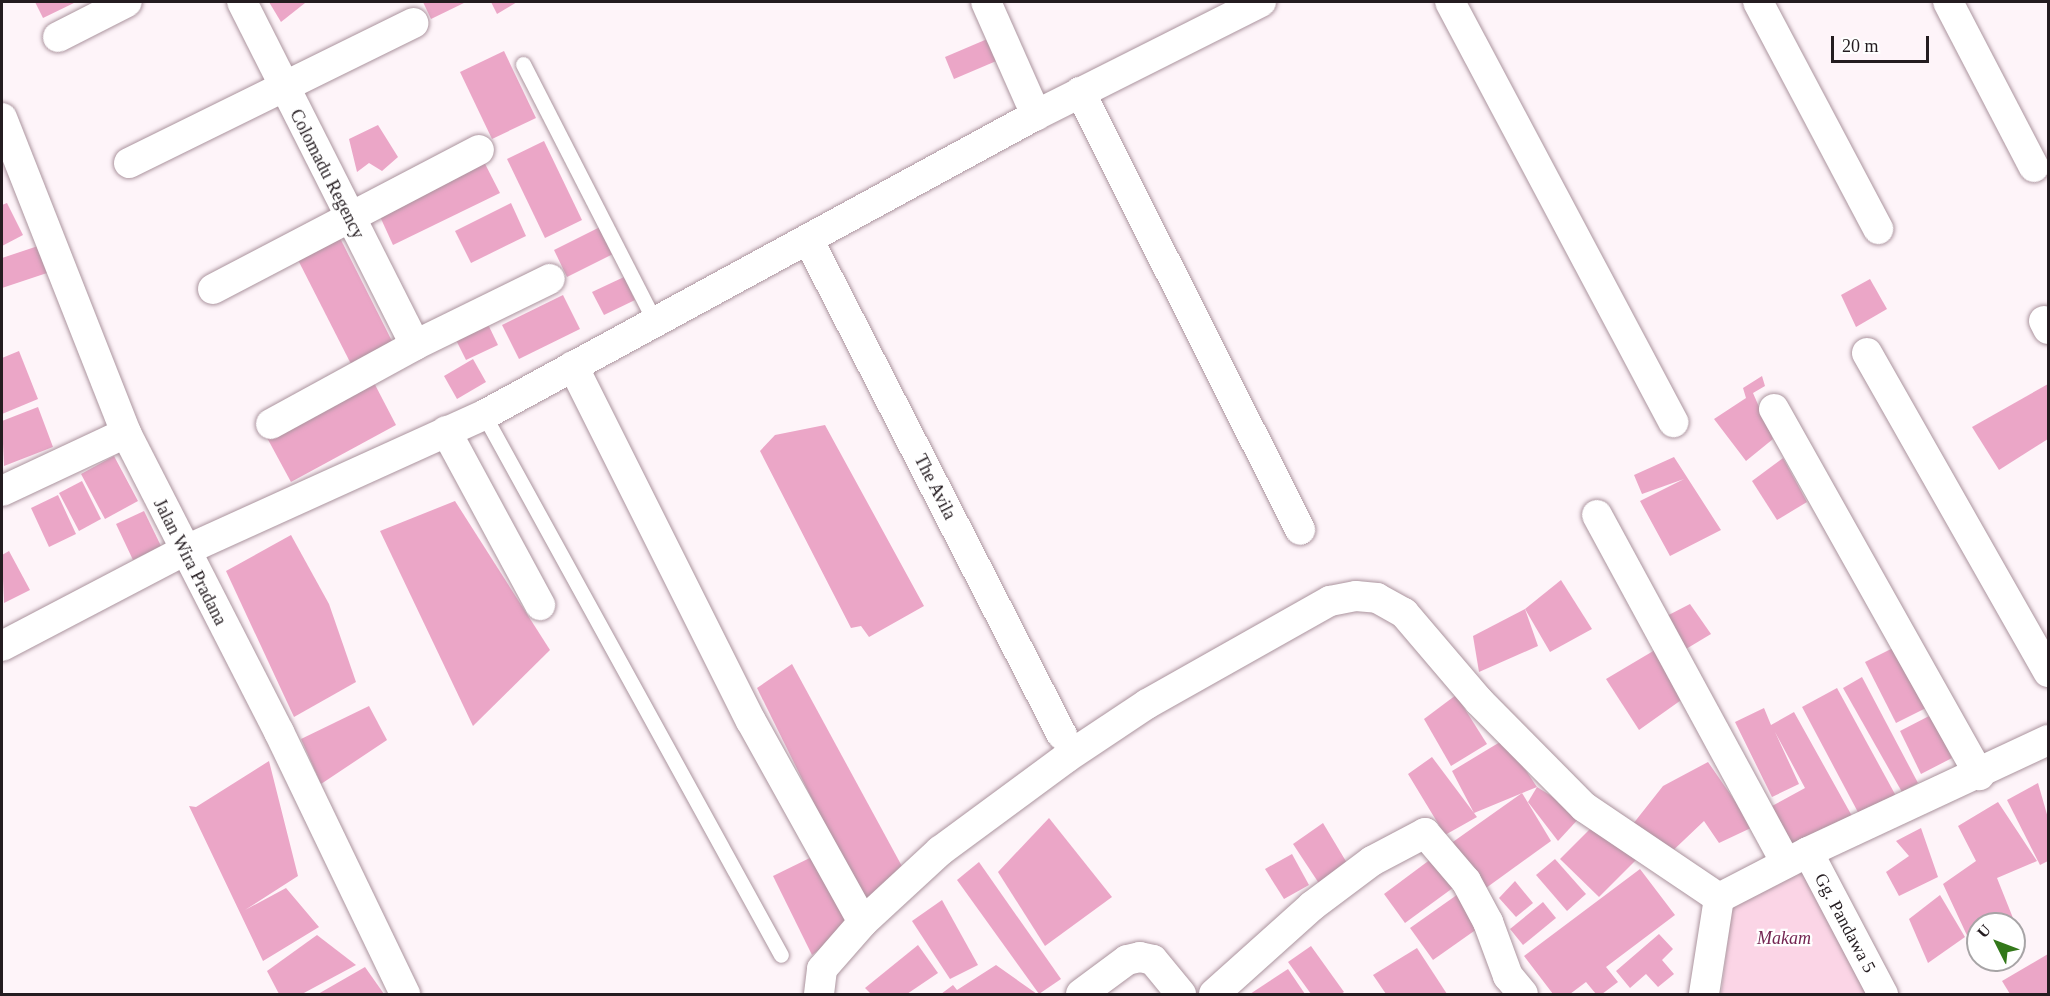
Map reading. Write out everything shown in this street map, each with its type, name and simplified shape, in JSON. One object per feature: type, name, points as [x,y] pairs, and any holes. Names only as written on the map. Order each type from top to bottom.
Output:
[{"type":"street","points":[[58,37],[127,2]]},
{"type":"street","name":"Colomadu Regency","points":[[242,2],[415,345]]},
{"type":"street","points":[[986,2],[1036,115]]},
{"type":"street","points":[[2,646],[183,551],[484,415],[1036,115],[1261,2]]},
{"type":"street","points":[[1450,2],[1673,422]]},
{"type":"street","points":[[1758,2],[1878,229]]},
{"type":"street","points":[[1948,2],[2034,167]]},
{"type":"street","points":[[129,163],[413,22]]},
{"type":"street","points":[[1080,93],[1300,530]]},
{"type":"street","name":"Jalan Wira Pradana","points":[[2,118],[126,433],[183,551],[279,732],[405,994]]},
{"type":"street","points":[[213,289],[479,150]]},
{"type":"street","name":"The Avila","points":[[808,239],[1062,735]]},
{"type":"street","points":[[272,424],[415,345],[550,279]]},
{"type":"street","points":[[1867,353],[2049,672]]},
{"type":"street","points":[[573,366],[752,721],[863,922]]},
{"type":"street","points":[[1774,409],[1979,775]]},
{"type":"street","points":[[446,431],[540,606]]},
{"type":"street","points":[[4,484],[126,433]]},
{"type":"street","name":"Gg. Pandawa 5","points":[[1597,515],[1797,858],[1883,994]]},
{"type":"street","points":[[819,994],[822,969],[863,922],[940,851],[1147,704],[1330,601],[1356,596],[1377,598],[1404,613],[1479,701],[1584,807],[1719,898]]},
{"type":"street","points":[[1719,898],[1797,858],[1979,775],[2049,740]]},
{"type":"street","points":[[1214,994],[1312,906],[1372,861],[1425,833],[1466,880],[1488,922],[1508,976],[1522,994]]},
{"type":"street","points":[[1704,994],[1719,898]]},
{"type":"street","points":[[1081,994],[1127,960],[1140,957],[1153,960],[1181,994]]},
{"type":"lane","points":[[523,64],[655,322]]},
{"type":"lane","points":[[484,415],[781,955]]},
{"type":"green space","name":"Makam","points":[[1807,863],[1878,994],[1721,994],[1733,902]]},
{"type":"building","points":[[35,2],[76,2],[43,18]]},
{"type":"building","points":[[269,2],[305,2],[305,3],[281,22]]},
{"type":"building","points":[[423,2],[466,2],[431,19]]},
{"type":"building","points":[[491,2],[517,2],[497,14]]},
{"type":"building","points":[[992,37],[1001,59],[954,79],[945,57]]},
{"type":"building","points":[[504,51],[536,118],[492,139],[460,72]]},
{"type":"building","points":[[378,125],[398,157],[382,171],[369,163],[357,172],[349,139]]},
{"type":"building","points":[[544,141],[582,220],[545,238],[507,159]]},
{"type":"building","points":[[482,158],[500,193],[393,245],[377,210]]},
{"type":"building","points":[[7,203],[23,235],[2,246],[2,205]]},
{"type":"building","points":[[511,203],[526,236],[471,263],[455,231]]},
{"type":"building","points":[[600,227],[613,254],[567,277],[554,250]]},
{"type":"building","points":[[339,236],[393,343],[351,364],[297,258]]},
{"type":"building","points":[[38,246],[47,273],[2,288],[2,258]]},
{"type":"building","points":[[624,277],[635,300],[604,315],[592,292]]},
{"type":"building","points":[[1870,279],[1887,309],[1856,327],[1841,295]]},
{"type":"building","points":[[563,295],[580,329],[519,359],[502,325]]},
{"type":"building","points":[[484,316],[498,345],[466,360],[452,332]]},
{"type":"building","points":[[19,351],[38,399],[2,414],[2,358]]},
{"type":"building","points":[[473,359],[486,382],[457,399],[444,376]]},
{"type":"building","points":[[1762,376],[1765,386],[1753,393],[1773,439],[1746,461],[1714,419],[1746,398],[1743,388]]},
{"type":"building","points":[[371,377],[396,425],[291,482],[265,434]]},
{"type":"building","points":[[2048,384],[2048,439],[1999,470],[1972,427]]},
{"type":"building","points":[[38,407],[53,447],[4,466],[2,421]]},
{"type":"building","points":[[825,425],[924,606],[869,637],[861,626],[851,628],[760,451],[775,435]]},
{"type":"building","points":[[114,456],[138,501],[105,519],[81,474]]},
{"type":"building","points":[[1674,457],[1721,530],[1670,556],[1640,501],[1684,479],[1642,494],[1634,475]]},
{"type":"building","points":[[1783,458],[1807,502],[1777,520],[1752,481]]},
{"type":"building","points":[[82,481],[101,519],[79,531],[59,493]]},
{"type":"building","points":[[58,495],[76,534],[49,547],[31,508]]},
{"type":"building","points":[[455,501],[550,650],[473,726],[380,531]]},
{"type":"building","points":[[144,511],[161,546],[133,560],[116,524]]},
{"type":"building","points":[[291,535],[329,604],[356,682],[294,717],[226,571]]},
{"type":"building","points":[[9,551],[30,590],[4,603],[2,555]]},
{"type":"building","points":[[1561,580],[1592,629],[1550,652],[1525,609]]},
{"type":"building","points":[[1690,604],[1711,634],[1676,655],[1659,620]]},
{"type":"building","points":[[1525,609],[1538,646],[1479,672],[1473,636]]},
{"type":"building","points":[[1897,646],[1928,707],[1896,723],[1865,662]]},
{"type":"building","points":[[1660,647],[1684,698],[1639,730],[1606,679]]},
{"type":"building","points":[[792,664],[904,870],[863,902],[757,688]]},
{"type":"building","points":[[1862,677],[1918,783],[1902,792],[1843,688]]},
{"type":"building","points":[[1837,688],[1896,796],[1860,816],[1802,707]]},
{"type":"building","points":[[1456,695],[1487,744],[1451,766],[1424,719]]},
{"type":"building","points":[[369,706],[387,740],[321,784],[301,739]]},
{"type":"building","points":[[1764,708],[1771,725],[1794,712],[1852,816],[1794,848],[1772,806],[1805,788],[1775,732],[1799,784],[1772,797],[1735,722]]},
{"type":"building","points":[[1931,715],[1952,758],[1921,774],[1900,731]]},
{"type":"building","points":[[1505,739],[1537,787],[1474,813],[1452,771]]},
{"type":"building","points":[[1432,757],[1477,817],[1445,835],[1408,774]]},
{"type":"building","points":[[269,761],[298,876],[245,910],[286,888],[319,927],[263,961],[189,806],[196,807]]},
{"type":"building","points":[[1708,762],[1753,827],[1719,843],[1704,821],[1664,859],[1629,829],[1663,786]]},
{"type":"building","points":[[2038,783],[2048,818],[2048,861],[2040,865],[2007,800]]},
{"type":"building","points":[[1537,787],[1582,815],[1558,841],[1528,802]]},
{"type":"building","points":[[1522,793],[1551,841],[1486,888],[1450,844]]},
{"type":"building","points":[[1998,802],[2037,861],[1997,878],[2011,912],[1966,912],[1966,933],[1943,884],[1976,861],[1958,826]]},
{"type":"building","points":[[1049,818],[1112,897],[1045,946],[998,872]]},
{"type":"building","points":[[1598,821],[1637,859],[1599,897],[1560,859]]},
{"type":"building","points":[[1323,823],[1350,868],[1322,888],[1293,844]]},
{"type":"building","points":[[1921,828],[1938,877],[1899,896],[1886,872],[1909,856],[1896,841]]},
{"type":"building","points":[[824,851],[856,921],[812,955],[773,876]]},
{"type":"building","points":[[1439,853],[1461,882],[1405,923],[1384,894]]},
{"type":"building","points":[[1292,854],[1309,885],[1284,899],[1265,869]]},
{"type":"building","points":[[1555,859],[1586,894],[1567,911],[1536,875]]},
{"type":"building","points":[[979,862],[1061,979],[1039,994],[957,880]]},
{"type":"building","points":[[1640,869],[1675,915],[1606,967],[1618,982],[1602,994],[1596,994],[1586,982],[1570,994],[1553,994],[1524,956]]},
{"type":"building","points":[[1515,881],[1533,903],[1516,917],[1499,898]]},
{"type":"building","points":[[1461,892],[1484,924],[1433,960],[1410,928]]},
{"type":"building","points":[[1940,895],[1965,937],[1928,963],[1909,919]]},
{"type":"building","points":[[942,900],[978,965],[950,979],[912,921]]},
{"type":"building","points":[[1543,902],[1556,918],[1523,945],[1510,929]]},
{"type":"building","points":[[1659,934],[1673,949],[1662,960],[1674,974],[1658,987],[1646,974],[1630,988],[1616,971]]},
{"type":"building","points":[[317,935],[356,965],[302,994],[279,994],[267,971]]},
{"type":"building","points":[[918,945],[938,973],[907,994],[871,994],[865,988]]},
{"type":"building","points":[[1311,946],[1344,992],[1341,994],[1311,994],[1288,962]]},
{"type":"building","points":[[1417,948],[1447,994],[1386,994],[1373,975]]},
{"type":"building","points":[[2048,954],[2048,994],[2010,994],[2002,981],[2017,972],[2026,972],[2026,967]]},
{"type":"building","points":[[996,965],[1037,994],[941,994],[953,985],[957,990]]},
{"type":"building","points":[[365,967],[384,994],[318,994]]},
{"type":"building","points":[[1288,969],[1305,994],[1250,994]]}]
